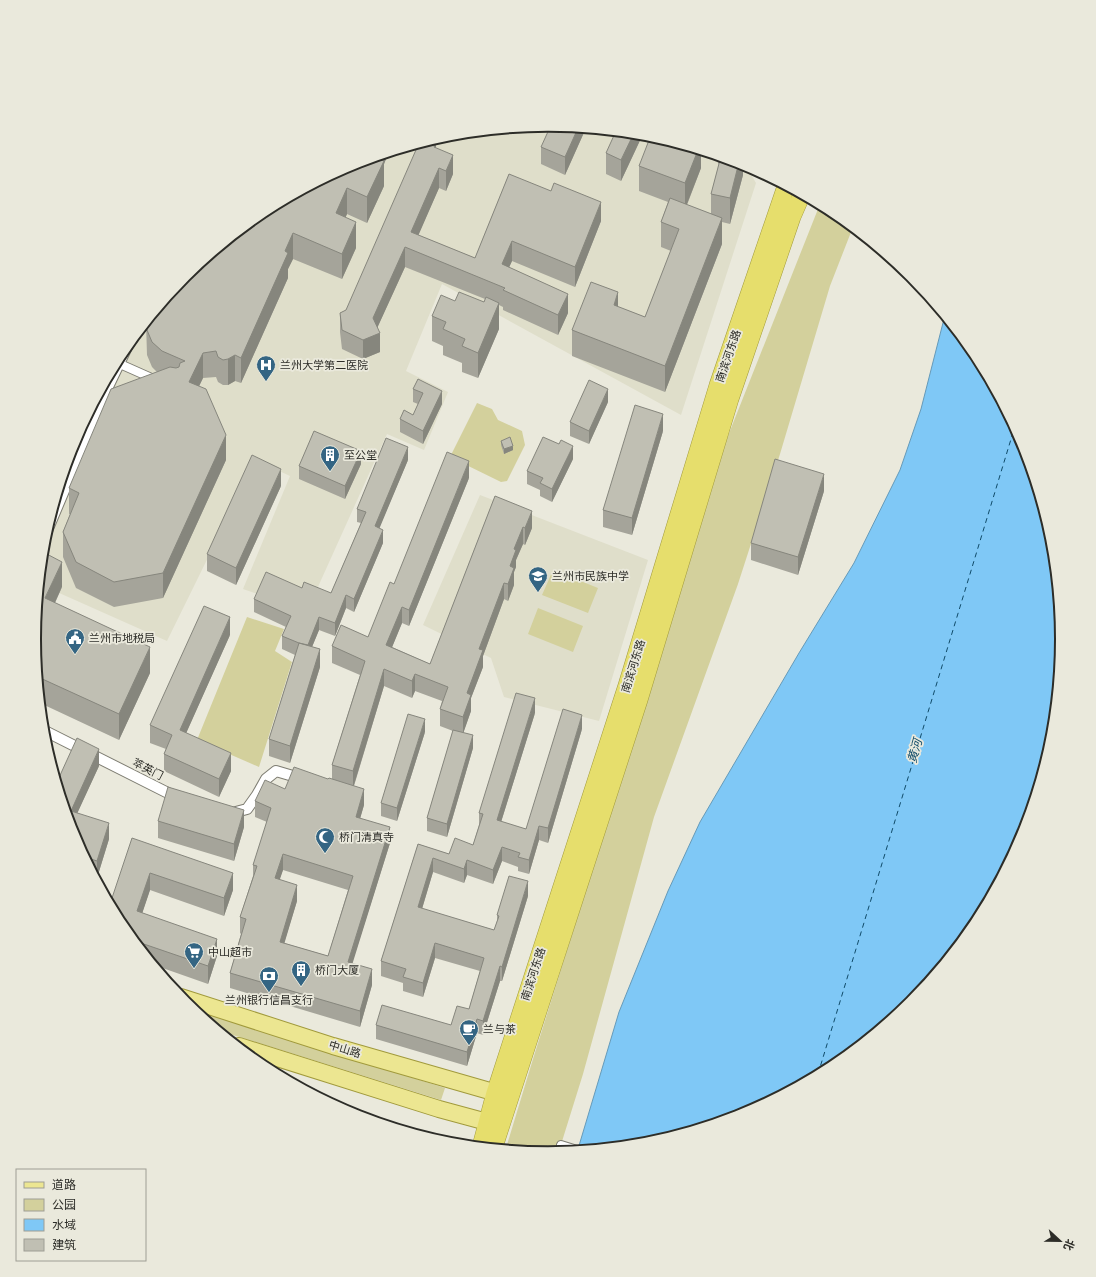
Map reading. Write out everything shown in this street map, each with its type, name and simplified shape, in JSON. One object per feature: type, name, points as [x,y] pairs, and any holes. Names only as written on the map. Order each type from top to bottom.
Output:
[{"type":"highway","name":"南滨河东路","points":[[484,1141],[494,1123],[718,385],[785,190]]},
{"type":"highway","name":"南滨河东路","points":[[502,1095],[639,700],[730,399],[792,217],[800,198]]},
{"type":"highway","name":"南滨河东路","points":[[494,1123],[494,1142]]},
{"type":"main road","name":"中山路","points":[[195,1002],[333,1046],[502,1095]]},
{"type":"main road","points":[[252,1050],[432,1106],[494,1123]]},
{"type":"street","points":[[121,365],[162,382]]},
{"type":"street","points":[[57,511],[113,378]]},
{"type":"street","name":"萃英门","points":[[50,734],[170,794],[191,801]]},
{"type":"street","points":[[219,810],[234,814],[247,810],[266,779],[276,771],[315,783]]},
{"type":"shaded area","name":"兰州大学第二医院","points":[[548,132],[614,136],[647,141],[679,149],[711,158],[751,174],[756,183],[681,415],[442,284],[406,371],[448,392],[424,450],[387,434],[317,589],[292,606],[243,589],[290,476],[256,460],[167,641],[44,586],[45,572],[58,507],[68,476],[93,414],[109,385],[126,357],[167,304],[189,280],[239,236],[295,199],[354,170],[385,158],[417,149],[449,141],[482,136]]},
{"type":"shaded area","name":"兰州市民族中学","points":[[480,495],[648,560],[599,721],[504,697],[491,658],[423,625]]},
{"type":"green space","points":[[818,209],[851,232],[830,286],[780,454],[738,584],[654,817],[583,1074],[561,1145],[548,1146],[507,1143],[658,660],[720,456]]},
{"type":"green space","points":[[477,403],[492,409],[498,420],[522,431],[525,445],[507,481],[501,482],[450,457]]},
{"type":"green space","points":[[553,570],[598,588],[588,613],[542,595]]},
{"type":"green space","points":[[538,608],[583,626],[573,652],[528,634]]},
{"type":"green space","points":[[247,617],[284,629],[275,651],[292,662],[259,767],[197,740]]},
{"type":"green space","points":[[207,1013],[445,1088],[441,1100],[231,1035]]},
{"type":"water","name":"黄河","points":[[943,322],[970,357],[987,385],[1003,414],[1016,444],[1038,507],[1051,572],[1055,638],[1051,705],[1038,770],[1016,833],[1003,863],[970,920],[929,973],[907,997],[882,1020],[857,1041],[830,1060],[801,1078],[772,1093],[711,1119],[647,1136],[579,1144],[619,1012],[668,891],[700,822],[799,653],[854,563],[900,470],[921,409]]},
{"type":"building","points":[[548,132],[576,133],[565,157],[541,147]]},
{"type":"building","points":[[614,136],[631,139],[621,160],[606,153]]},
{"type":"building","points":[[649,141],[696,154],[685,183],[639,166]]},
{"type":"building","points":[[435,145],[434,147],[453,155],[446,171],[439,168],[411,232],[475,258],[509,174],[551,191],[554,183],[601,202],[575,267],[512,241],[502,264],[568,294],[558,315],[503,290],[505,288],[405,247],[373,318],[380,333],[363,340],[342,330],[340,313],[346,310],[416,149]]},
{"type":"building","points":[[381,160],[384,161],[367,197],[347,188],[336,213],[356,222],[342,254],[293,233],[285,251],[288,253],[241,358],[235,355],[223,360],[218,357],[216,351],[203,353],[189,382],[206,389],[226,435],[163,573],[114,582],[76,562],[63,532],[79,493],[69,488],[111,389],[170,367],[179,367],[180,363],[185,361],[162,351],[152,342],[147,330],[167,304],[189,280],[239,236],[295,199],[324,184]]},
{"type":"building","points":[[720,161],[737,168],[730,198],[711,194]]},
{"type":"building","points":[[670,198],[722,218],[665,366],[572,330],[591,282],[618,292],[614,305],[645,317],[679,229],[661,222]]},
{"type":"building","points":[[459,292],[484,302],[486,297],[499,303],[478,353],[462,346],[465,339],[443,329],[446,322],[432,316],[441,295],[455,301]]},
{"type":"building","points":[[418,379],[442,391],[423,431],[400,419],[404,410],[413,415],[423,393],[413,389]]},
{"type":"building","points":[[589,380],[608,389],[589,431],[570,422]]},
{"type":"building","points":[[635,405],[663,414],[632,518],[603,510]]},
{"type":"building","name":"至公堂","points":[[314,431],[361,451],[345,486],[299,466]]},
{"type":"building","points":[[510,437],[513,446],[504,449],[501,441]]},
{"type":"building","points":[[543,437],[559,444],[561,440],[573,446],[552,489],[540,483],[543,478],[527,471]]},
{"type":"building","points":[[386,438],[408,447],[375,526],[383,530],[354,599],[346,595],[335,623],[319,617],[308,645],[282,636],[291,616],[254,599],[266,572],[302,588],[304,582],[331,593],[366,512],[357,509]]},
{"type":"building","points":[[447,452],[469,461],[409,610],[402,607],[386,645],[430,664],[495,496],[532,511],[525,528],[523,527],[514,549],[516,550],[510,566],[514,568],[508,584],[504,583],[479,649],[483,650],[467,693],[471,695],[463,717],[440,709],[448,687],[415,674],[412,681],[384,669],[353,771],[332,765],[365,661],[332,646],[341,625],[368,637],[390,582],[394,584]]},
{"type":"building","points":[[252,455],[281,469],[236,568],[207,554]]},
{"type":"building","points":[[775,459],[824,474],[798,557],[751,543]]},
{"type":"building","name":"兰州市地税局","points":[[48,555],[62,562],[45,598],[150,647],[119,714],[43,679],[41,638],[42,605]]},
{"type":"building","points":[[204,606],[230,617],[180,730],[231,753],[219,779],[164,754],[172,735],[150,725]]},
{"type":"building","points":[[299,643],[320,649],[290,746],[269,739]]},
{"type":"building","points":[[516,693],[535,698],[497,820],[526,829],[563,709],[582,715],[548,828],[539,826],[529,860],[518,857],[520,853],[502,847],[493,870],[467,860],[464,869],[433,858],[418,907],[494,930],[509,876],[528,881],[502,967],[500,966],[483,1021],[477,1019],[467,1052],[376,1025],[382,1005],[451,1025],[457,1006],[469,1009],[484,958],[435,943],[423,983],[403,977],[406,969],[381,961],[418,844],[449,854],[455,838],[473,845],[483,814],[479,813]]},
{"type":"building","points":[[408,714],[425,719],[397,808],[381,803]]},
{"type":"building","points":[[453,730],[473,735],[447,824],[427,818]]},
{"type":"building","points":[[77,738],[99,749],[71,810],[60,776]]},
{"type":"building","points":[[294,767],[328,779],[329,778],[364,789],[356,817],[390,827],[348,962],[372,969],[360,1011],[230,973],[246,919],[240,917],[257,866],[253,865],[271,808],[255,801],[265,780],[285,789]],"holes":[[[283,854],[353,876],[328,956],[280,942],[297,885],[275,878]]]},
{"type":"building","points":[[168,787],[244,810],[234,844],[158,821]]},
{"type":"building","points":[[72,811],[109,823],[97,861],[91,859]]},
{"type":"building","points":[[132,838],[233,873],[224,898],[150,873],[137,911],[217,939],[208,966],[144,944],[126,920],[112,897]]},
{"type":"ferry route","points":[[820,1066],[1012,435]]},
{"type":"place","name":"兰州大学第二医院","points":[[266,382]]},
{"type":"place","name":"至公堂","points":[[330,472]]},
{"type":"place","name":"兰州市民族中学","points":[[538,593]]},
{"type":"place","name":"兰州市地税局","points":[[75,655]]},
{"type":"place","name":"桥门清真寺","points":[[325,854]]},
{"type":"place","name":"中山超市","points":[[194,969]]},
{"type":"place","name":"桥门大厦","points":[[301,987]]},
{"type":"place","name":"兰州银行信昌支行","points":[[269,993]]},
{"type":"place","name":"兰与茶","points":[[469,1046]]}]
